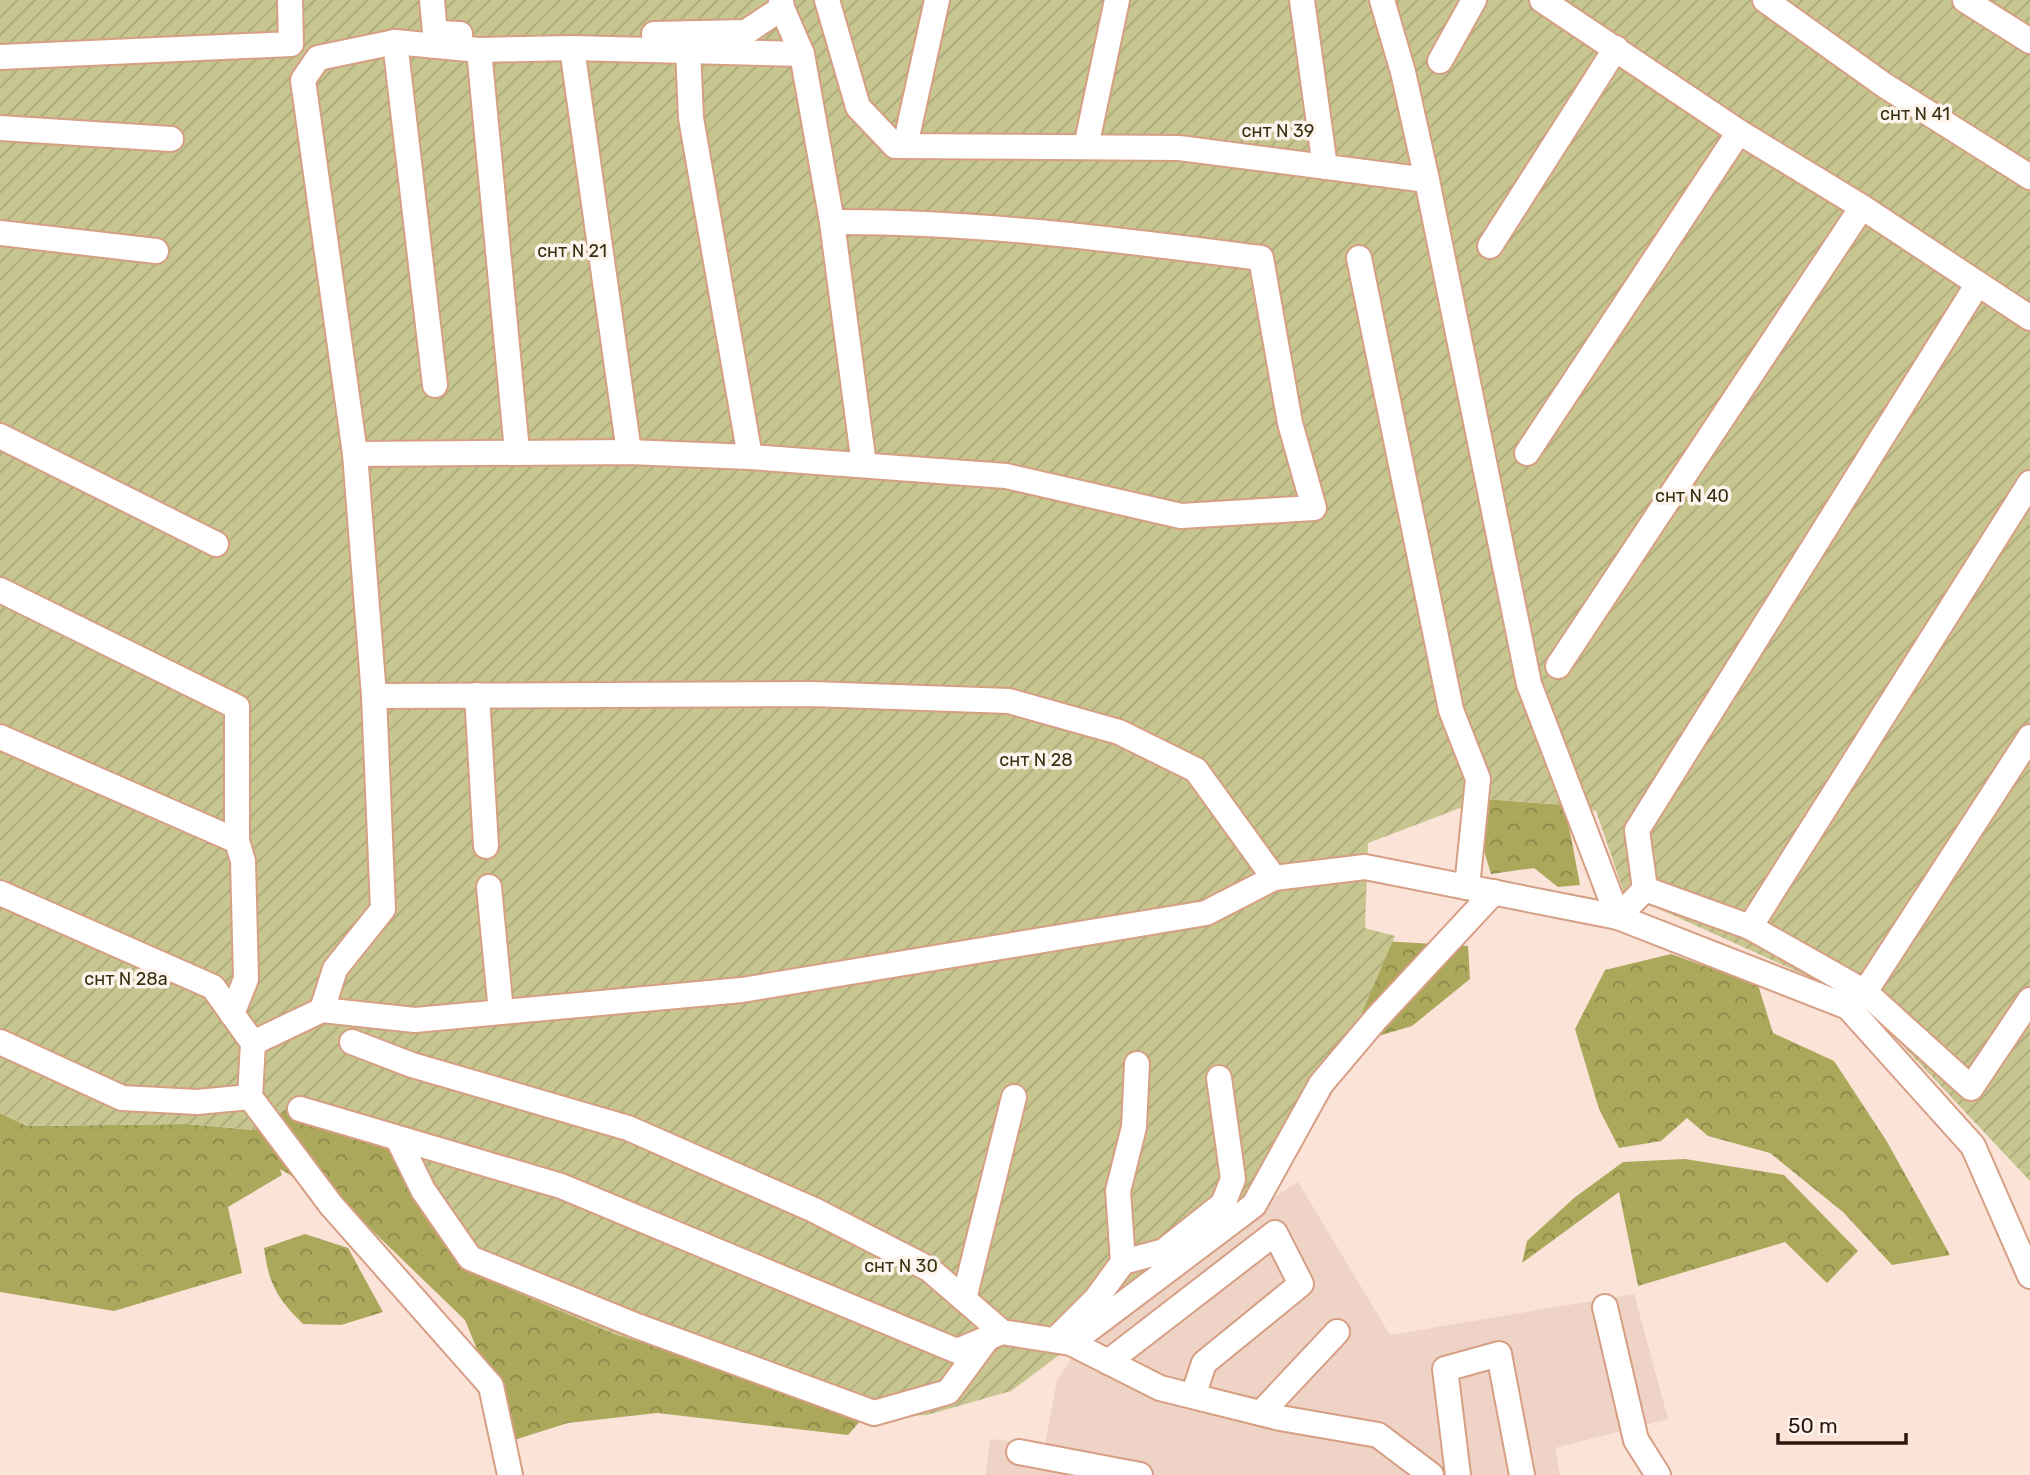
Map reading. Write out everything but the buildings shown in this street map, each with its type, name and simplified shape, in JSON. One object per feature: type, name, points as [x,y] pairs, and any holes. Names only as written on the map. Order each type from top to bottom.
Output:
[{"type":"street","points":[[0,57],[291,44],[290,0]]},
{"type":"street","points":[[432,0],[435,33],[531,36],[746,32],[782,4],[802,54],[832,222],[864,465]]},
{"type":"street","points":[[827,0],[858,107],[895,146],[1179,148],[1427,180]]},
{"type":"street","points":[[905,146],[937,0]]},
{"type":"street","points":[[1086,147],[1117,0]]},
{"type":"street","points":[[1302,0],[1325,167]]},
{"type":"street","points":[[1382,0],[1403,72],[1427,180],[1529,684],[1618,917]]},
{"type":"street","points":[[1440,61],[1474,0]]},
{"type":"street","points":[[1542,0],[1739,132],[1862,207],[2030,318]]},
{"type":"street","points":[[1765,0],[1884,85],[2030,177]]},
{"type":"street","points":[[1965,0],[2030,41]]},
{"type":"street","points":[[322,1010],[335,969],[383,909],[374,696],[355,454],[303,80],[318,58],[395,42],[479,50],[572,48],[802,54]]},
{"type":"street","points":[[395,42],[435,385]]},
{"type":"street","points":[[572,48],[629,452]]},
{"type":"street","points":[[1490,246],[1615,48]]},
{"type":"street","points":[[479,50],[517,451]]},
{"type":"street","points":[[688,50],[691,118],[750,457]]},
{"type":"street","points":[[0,128],[172,139]]},
{"type":"street","points":[[1527,453],[1739,132]]},
{"type":"street","points":[[1558,666],[1862,207]]},
{"type":"street","points":[[355,454],[517,451],[750,457],[1006,476],[1181,516],[1314,508],[1290,423],[1261,258],[1074,235],[910,222],[832,222]]},
{"type":"street","points":[[0,233],[156,251]]},
{"type":"street","points":[[1359,258],[1451,710],[1478,779],[1467,887]]},
{"type":"street","points":[[1645,889],[1637,830],[1978,285]]},
{"type":"street","points":[[0,436],[216,544]]},
{"type":"street","points":[[1750,927],[2030,483]]},
{"type":"street","points":[[0,590],[237,707],[237,841],[243,861],[246,979],[232,1014]]},
{"type":"street","points":[[374,696],[811,694],[1009,701],[1119,732],[1196,770],[1274,878]]},
{"type":"street","points":[[477,695],[486,846]]},
{"type":"street","points":[[0,737],[237,841]]},
{"type":"street","points":[[1865,992],[2030,737]]},
{"type":"street","points":[[253,1043],[322,1010],[415,1020],[742,990],[1206,913],[1274,878],[1365,867],[1618,917],[1848,1007],[1973,1146],[2030,1276]]},
{"type":"street","points":[[489,887],[501,1012]]},
{"type":"street","points":[[1618,917],[1645,889]]},
{"type":"street","points":[[1645,889],[1750,927],[1865,992],[1971,1088],[2030,1000]]},
{"type":"street","points":[[1063,1341],[1254,1205],[1321,1084],[1384,1010],[1494,892]]},
{"type":"street","points":[[0,893],[214,987],[253,1043],[250,1097],[331,1205],[491,1386],[510,1475]]},
{"type":"street","points":[[0,1042],[122,1098],[197,1102],[250,1097]]},
{"type":"street","points":[[352,1042],[412,1065],[628,1128],[814,1210],[929,1269],[964,1299],[995,1335]]},
{"type":"street","points":[[1123,1262],[1118,1191],[1134,1127],[1137,1064]]},
{"type":"street","points":[[1063,1341],[1123,1262],[1164,1251],[1223,1204],[1233,1179],[1219,1078]]},
{"type":"street","points":[[964,1299],[1014,1097]]},
{"type":"street","points":[[299,1109],[399,1141],[561,1186],[957,1351],[995,1335],[1063,1341],[1160,1388],[1261,1413],[1378,1435],[1431,1475]]},
{"type":"street","points":[[399,1141],[423,1190],[470,1258],[637,1326],[874,1413],[947,1392],[995,1335]]},
{"type":"street","points":[[1108,1362],[1275,1233],[1301,1284],[1204,1363],[1193,1396]]},
{"type":"street","points":[[1605,1307],[1636,1440],[1658,1475]]},
{"type":"street","points":[[1261,1413],[1337,1332]]},
{"type":"street","points":[[1458,1475],[1445,1369],[1499,1354],[1522,1475]]},
{"type":"street","points":[[1019,1452],[1140,1475]]},
{"type":"shaded area","points":[[1298,1182],[1390,1335],[1634,1294],[1668,1419],[1555,1448],[1560,1475],[986,1475],[990,1439],[1045,1445],[1057,1381],[1084,1337],[1259,1207]]},
{"type":"green space","points":[[0,0],[2030,0],[2030,1181],[1860,1000],[1624,893],[1596,811],[1565,805],[1484,799],[1368,843],[1365,928],[1395,936],[1349,1043],[1259,1206],[1011,1391],[927,1415],[863,1418],[799,1400],[682,1354],[614,1334],[484,1278],[420,1194],[398,1148],[286,1109],[255,1130],[187,1124],[27,1126],[0,1113]]},
{"type":"green space","points":[[1484,799],[1565,805],[1580,885],[1558,887],[1534,868],[1491,874],[1479,834]]},
{"type":"green space","points":[[1383,941],[1468,946],[1470,979],[1412,1026],[1341,1047]]},
{"type":"green space","points":[[1671,954],[1758,985],[1773,1033],[1834,1061],[1886,1140],[1950,1255],[1892,1265],[1843,1212],[1770,1153],[1708,1136],[1687,1118],[1661,1141],[1619,1148],[1599,1109],[1575,1029],[1605,970]]},
{"type":"green space","points":[[286,1109],[398,1148],[484,1278],[614,1334],[682,1354],[799,1400],[863,1418],[848,1435],[657,1413],[568,1423],[514,1440],[465,1320],[354,1213],[280,1169],[282,1175],[228,1207],[242,1273],[114,1311],[0,1292],[0,1113],[27,1126],[187,1124],[255,1130]]},
{"type":"green space","points":[[1685,1159],[1784,1175],[1858,1251],[1827,1283],[1785,1242],[1638,1286],[1619,1192],[1522,1263],[1527,1241],[1574,1198],[1623,1162]]},
{"type":"green space","points":[[305,1234],[348,1248],[383,1312],[341,1325],[303,1324],[276,1290],[264,1248]]},
{"type":"park label","name":"снт N 41","points":[[1915,114]]},
{"type":"park label","name":"снт N 39","points":[[1278,131]]},
{"type":"park label","name":"снт N 21","points":[[572,251]]},
{"type":"park label","name":"снт N 40","points":[[1692,496]]},
{"type":"park label","name":"снт N 28","points":[[1036,760]]},
{"type":"park label","name":"снт N 28а","points":[[126,979]]},
{"type":"park label","name":"снт N 30","points":[[901,1266]]}]
